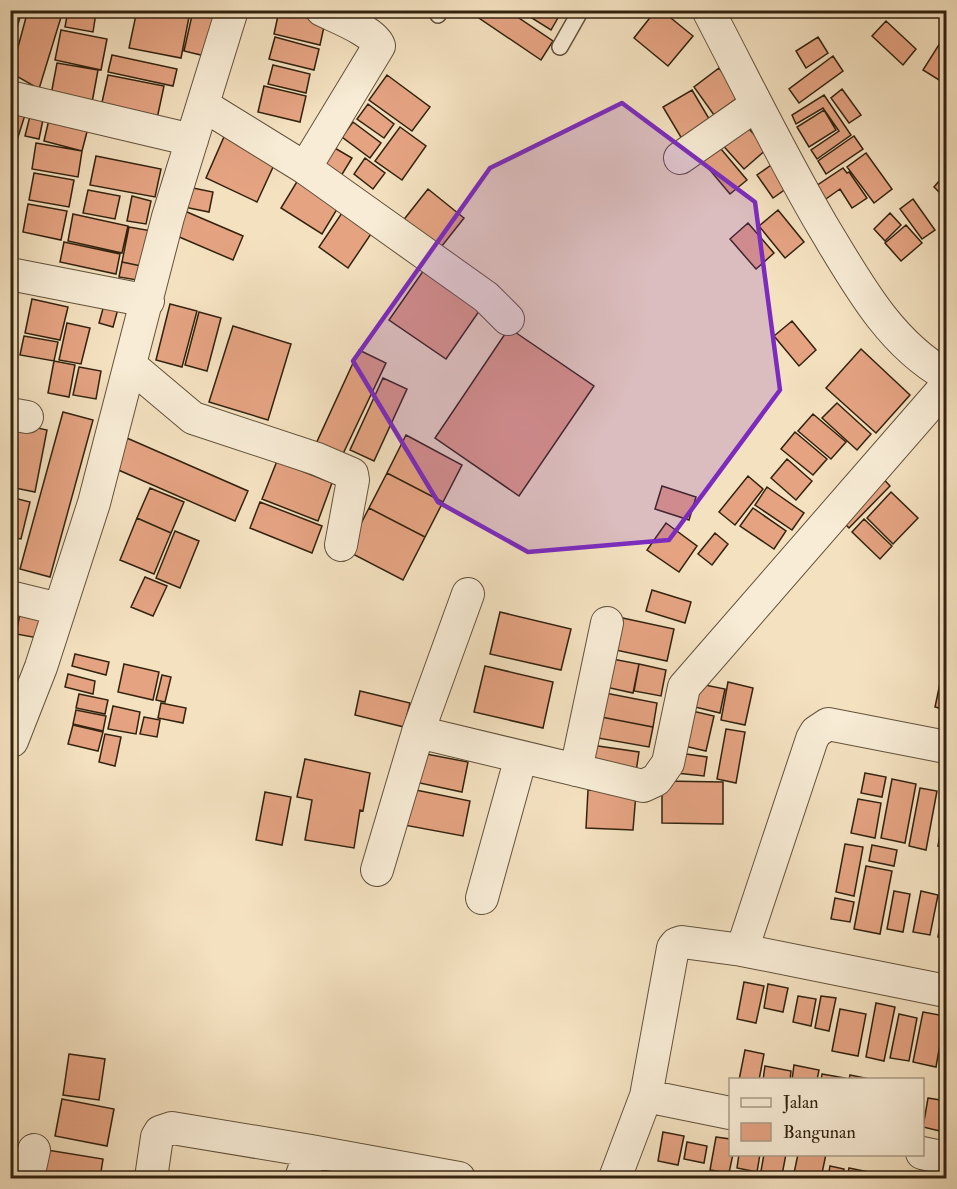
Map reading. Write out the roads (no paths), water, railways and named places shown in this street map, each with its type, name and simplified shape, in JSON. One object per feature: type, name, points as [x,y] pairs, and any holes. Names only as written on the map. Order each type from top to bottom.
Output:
[{"type":"street","points":[[10,741],[41,667],[94,503],[168,217],[232,10]]},
{"type":"street","points":[[305,168],[379,46],[378,41],[369,34],[322,10]]},
{"type":"street","points":[[418,732],[643,786],[656,780],[668,763],[684,687],[943,393],[912,351],[882,319],[852,274],[804,194],[708,10]]},
{"type":"street","points":[[10,97],[192,140]]},
{"type":"street","points":[[203,105],[305,168],[486,297],[508,319]]},
{"type":"street","points":[[680,158],[756,105]]},
{"type":"street","points":[[10,274],[148,301]]},
{"type":"street","points":[[130,365],[193,418],[317,459],[352,474],[353,480],[341,545]]},
{"type":"street","points":[[377,870],[418,732],[468,594]]},
{"type":"street","points":[[10,597],[59,609]]},
{"type":"street","points":[[576,770],[608,623]]},
{"type":"street","points":[[742,950],[816,732],[828,724],[946,747]]},
{"type":"street","points":[[482,898],[521,757]]},
{"type":"street","points":[[615,1179],[646,1096],[675,945],[682,942],[742,950],[946,991]]},
{"type":"street","points":[[646,1096],[729,1113]]},
{"type":"street","points":[[151,1179],[157,1137],[160,1132],[167,1129],[306,1165],[455,1178]]},
{"type":"street","points":[[924,1153],[946,1158]]},
{"type":"lane","points":[[560,47],[581,10]]}]
